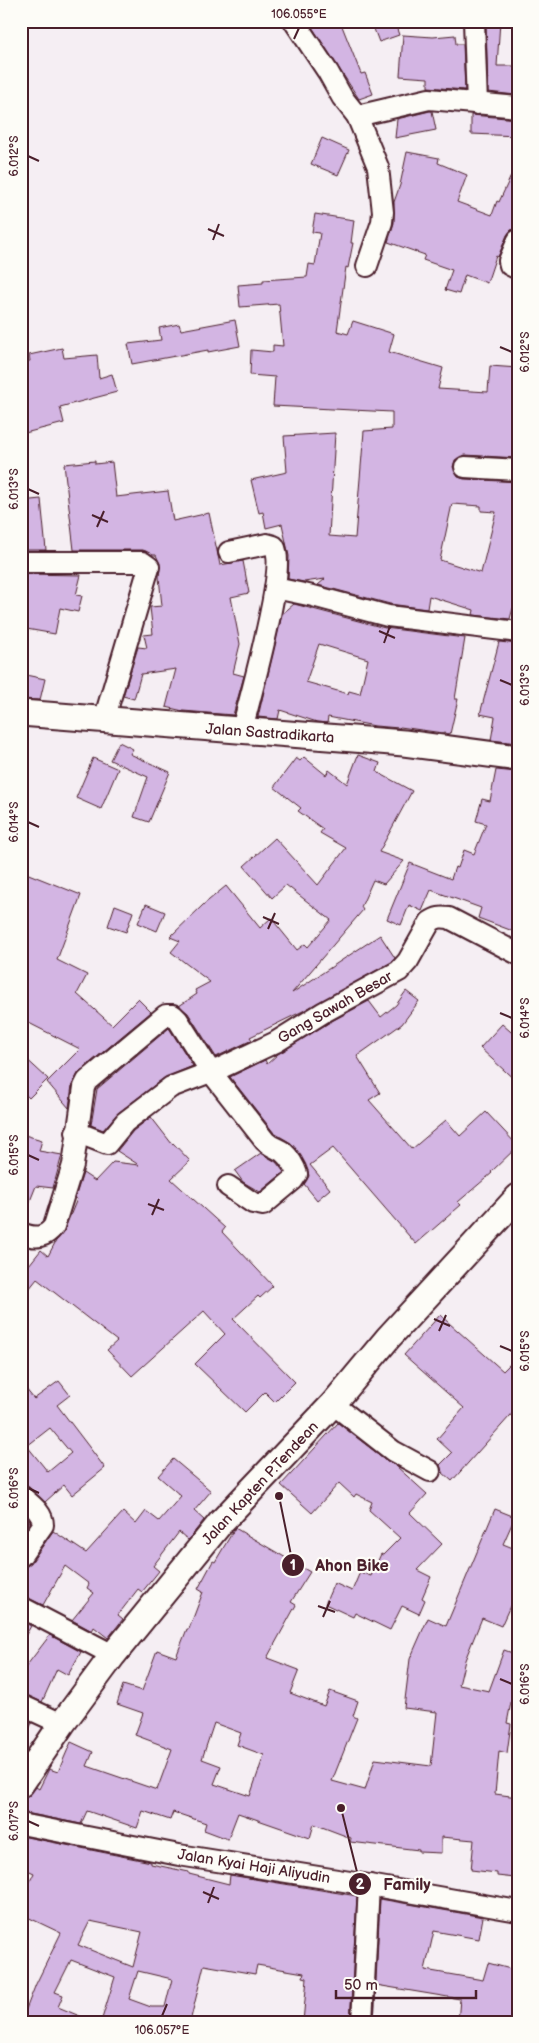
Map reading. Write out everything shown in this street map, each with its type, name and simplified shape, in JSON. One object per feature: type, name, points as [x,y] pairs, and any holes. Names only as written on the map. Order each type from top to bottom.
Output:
[{"type":"street","points":[[294,21],[328,72],[342,97],[357,116],[378,167],[383,203],[382,222],[367,266]]},
{"type":"street","points":[[474,21],[477,104]]},
{"type":"street","points":[[357,116],[429,99],[518,107]]},
{"type":"street","points":[[518,240],[509,261],[510,265],[518,269]]},
{"type":"street","points":[[465,467],[518,470]]},
{"type":"street","points":[[229,552],[264,544],[274,546],[278,557],[270,613],[242,730]]},
{"type":"street","points":[[21,562],[142,562],[149,567],[104,720]]},
{"type":"street","points":[[275,588],[314,596],[388,616],[518,632]]},
{"type":"street","name":"Jalan Sastradikarta","points":[[21,713],[404,743],[518,758]]},
{"type":"street","name":"Gang Sawah Besar","points":[[211,1072],[276,1042],[324,1012],[399,971],[408,960],[430,922],[435,918],[449,918],[518,954]]},
{"type":"street","points":[[21,1233],[36,1237],[43,1236],[54,1226],[73,1165],[76,1132],[84,1087],[97,1072],[166,1015],[173,1015],[178,1020],[211,1072],[266,1141],[271,1147],[284,1152],[296,1168],[297,1174],[293,1180],[264,1205],[253,1203],[228,1186]]},
{"type":"street","points":[[76,1132],[106,1144],[125,1122],[171,1087],[211,1072]]},
{"type":"street","name":"Jalan Kapten P.Tendean","points":[[21,1784],[113,1655],[222,1521],[333,1404],[388,1338],[518,1197]]},
{"type":"street","points":[[333,1404],[393,1451],[430,1471]]},
{"type":"street","points":[[21,1496],[38,1511],[43,1519],[42,1525],[21,1556]]},
{"type":"street","points":[[21,1607],[113,1655]]},
{"type":"street","points":[[21,1705],[62,1724]]},
{"type":"street","name":"Jalan Kyai Haji Aliyudin","points":[[21,1824],[179,1855],[518,1911]]},
{"type":"street","points":[[362,2022],[369,1885]]},
{"type":"building","points":[[308,21],[340,21],[361,74],[365,73],[373,94],[359,99]]},
{"type":"building","points":[[371,21],[394,21],[399,35],[379,42]]},
{"type":"building","points":[[486,21],[500,21],[497,66],[516,66],[516,95],[488,92]]},
{"type":"building","points":[[403,35],[433,37],[455,35],[456,44],[463,44],[465,90],[428,87],[428,78],[400,76]]},
{"type":"building","points":[[432,111],[436,130],[395,138],[397,119]]},
{"type":"building","points":[[471,115],[518,119],[518,136],[471,134]]},
{"type":"building","points":[[322,138],[349,150],[338,175],[311,164]]},
{"type":"building","points":[[407,152],[439,158],[438,163],[467,175],[457,202],[492,215],[497,201],[499,202],[518,161],[518,228],[511,230],[507,235],[498,257],[496,256],[487,283],[465,275],[459,294],[445,290],[452,270],[423,260],[425,255],[388,242],[394,223],[394,202],[400,185]]},
{"type":"building","points":[[315,214],[354,220],[351,243],[353,243],[348,268],[346,267],[337,331],[348,334],[353,321],[394,334],[389,352],[443,368],[438,389],[488,392],[490,366],[518,368],[518,458],[465,455],[455,460],[453,467],[458,477],[464,479],[518,482],[518,609],[513,608],[510,619],[473,615],[474,610],[429,596],[427,609],[390,604],[318,585],[325,579],[304,582],[288,579],[289,556],[282,524],[266,528],[263,512],[259,513],[251,480],[287,472],[284,436],[335,433],[329,536],[355,538],[364,431],[392,429],[392,412],[273,406],[275,377],[250,375],[251,350],[273,352],[273,345],[283,346],[279,304],[240,307],[238,285],[263,283],[263,280],[307,277],[309,264],[315,265],[320,233],[312,232]],"holes":[[[452,504],[481,506],[481,511],[496,512],[481,573],[440,560]]]},
{"type":"building","points":[[235,320],[240,346],[132,364],[128,344],[161,340],[159,328],[179,324],[181,330]]},
{"type":"building","points":[[62,348],[64,358],[97,355],[99,378],[112,374],[117,392],[60,407],[64,423],[21,434],[21,362],[30,361],[29,355]]},
{"type":"building","points":[[95,461],[95,464],[112,462],[116,497],[168,491],[173,521],[209,513],[220,565],[243,561],[249,593],[231,597],[240,644],[233,673],[244,676],[233,715],[183,711],[166,707],[176,669],[141,674],[134,699],[123,696],[138,647],[147,648],[144,635],[153,634],[150,607],[162,606],[159,577],[160,564],[156,555],[143,550],[74,550],[64,464]]},
{"type":"building","points":[[41,499],[46,550],[21,550],[21,501]]},
{"type":"building","points":[[22,574],[81,575],[76,595],[82,596],[78,612],[60,608],[55,634],[21,628]]},
{"type":"building","points":[[294,604],[385,628],[465,638],[455,699],[458,699],[450,734],[400,727],[375,726],[328,717],[327,723],[317,722],[280,710],[278,719],[258,717],[282,614]],"holes":[[[319,644],[368,659],[360,694],[349,691],[348,694],[306,682]]]},
{"type":"building","points":[[499,642],[518,644],[518,743],[491,740],[495,717],[480,714]]},
{"type":"building","points":[[21,674],[45,679],[40,700],[21,699]]},
{"type":"building","points":[[119,742],[133,749],[130,754],[170,772],[149,822],[134,817],[148,777],[110,760]]},
{"type":"building","points":[[358,755],[380,763],[377,772],[412,791],[379,852],[404,861],[384,884],[373,880],[361,907],[363,910],[292,993],[380,935],[395,958],[392,962],[303,1011],[250,1037],[252,1040],[216,1057],[188,1013],[179,1006],[197,994],[195,990],[210,982],[171,952],[180,941],[170,937],[226,886],[260,928],[271,918],[297,950],[305,944],[308,947],[331,920],[286,885],[272,898],[244,866],[275,838],[318,885],[346,848],[320,833],[323,829],[298,811],[301,808],[274,787],[296,758],[300,761],[304,757],[326,775],[329,770],[347,784]]},
{"type":"building","points":[[93,758],[118,769],[101,809],[76,798]]},
{"type":"building","points":[[496,770],[518,772],[518,933],[478,918],[481,908],[431,890],[422,911],[409,905],[401,925],[387,919],[410,863],[451,879],[455,867],[458,868],[464,850],[474,854],[486,824],[476,821],[482,799],[490,801]]},
{"type":"building","points":[[21,871],[81,895],[57,960],[87,975],[77,994],[112,1025],[138,999],[151,1012],[79,1072],[72,1085],[69,1108],[47,1082],[80,1049],[21,1019]]},
{"type":"building","points":[[146,904],[165,912],[157,931],[138,923]]},
{"type":"building","points":[[115,905],[133,912],[126,932],[108,926]]},
{"type":"building","points":[[406,991],[419,1001],[402,1024],[357,1056],[380,1093],[369,1100],[412,1149],[446,1120],[460,1136],[486,1112],[518,1146],[492,1173],[458,1202],[461,1205],[416,1244],[333,1148],[310,1165],[330,1189],[317,1200],[304,1184],[309,1176],[299,1153],[291,1143],[274,1133],[230,1077],[265,1060],[267,1064],[278,1054],[369,1001],[381,1017],[396,1005]]},
{"type":"building","points":[[502,1024],[518,1038],[518,1083],[480,1048]]},
{"type":"building","points":[[169,1028],[193,1066],[164,1078],[118,1113],[103,1130],[91,1125],[97,1089]]},
{"type":"building","points":[[21,1054],[48,1079],[29,1098],[21,1090]]},
{"type":"building","points":[[151,1117],[172,1144],[190,1161],[171,1179],[225,1228],[222,1232],[273,1286],[260,1298],[258,1296],[233,1319],[295,1382],[275,1402],[265,1392],[245,1412],[195,1364],[225,1334],[204,1311],[132,1376],[107,1350],[117,1341],[37,1279],[21,1299],[21,1275],[41,1250],[48,1256],[63,1233],[77,1199],[75,1198],[83,1173],[95,1181],[113,1162],[139,1165],[117,1151],[133,1131]]},
{"type":"building","points":[[21,1134],[42,1140],[39,1151],[62,1155],[53,1188],[36,1186],[22,1221]]},
{"type":"building","points":[[261,1153],[276,1162],[284,1172],[260,1192],[243,1182],[235,1171]]},
{"type":"building","points":[[440,1315],[503,1371],[510,1364],[518,1371],[518,1407],[452,1481],[442,1472],[440,1465],[452,1453],[437,1439],[464,1408],[404,1355]]},
{"type":"building","points":[[59,1381],[70,1395],[57,1405],[105,1468],[72,1495],[64,1485],[45,1502],[29,1487],[21,1484],[21,1383],[34,1399]],"holes":[[[50,1428],[71,1453],[48,1472],[27,1446]]]},
{"type":"building","points":[[338,1423],[396,1466],[427,1494],[410,1513],[442,1544],[417,1570],[431,1577],[422,1598],[425,1600],[419,1614],[402,1606],[390,1630],[355,1613],[353,1617],[325,1604],[334,1583],[352,1591],[360,1572],[371,1576],[381,1554],[383,1555],[400,1538],[369,1510],[372,1502],[356,1494],[354,1497],[339,1483],[312,1513],[281,1485]]},
{"type":"building","points":[[173,1459],[211,1491],[194,1511],[204,1520],[188,1540],[179,1532],[153,1566],[159,1571],[142,1592],[138,1589],[118,1615],[123,1619],[108,1638],[94,1627],[92,1631],[72,1620],[94,1593],[87,1588],[89,1584],[65,1566],[43,1605],[21,1595],[21,1568],[31,1563],[53,1531],[86,1553],[123,1512],[136,1524],[146,1511],[159,1521],[181,1496],[158,1476]]},
{"type":"building","points":[[495,1509],[515,1517],[503,1544],[518,1550],[518,1594],[501,1626],[482,1618],[465,1660],[459,1685],[489,1691],[504,1650],[518,1655],[518,1694],[513,1692],[507,1723],[511,1724],[507,1753],[499,1751],[495,1794],[518,1797],[518,1852],[515,1878],[497,1876],[497,1873],[471,1870],[474,1840],[441,1837],[441,1853],[419,1852],[419,1850],[350,1842],[351,1838],[314,1824],[310,1838],[238,1813],[228,1839],[204,1830],[206,1823],[173,1812],[170,1820],[143,1811],[137,1828],[87,1811],[81,1824],[21,1812],[21,1798],[28,1797],[36,1787],[39,1789],[49,1769],[58,1772],[71,1742],[93,1752],[87,1766],[157,1790],[172,1749],[135,1735],[143,1713],[117,1704],[123,1685],[142,1691],[157,1650],[176,1657],[203,1592],[198,1589],[213,1561],[215,1562],[235,1528],[310,1572],[291,1602],[296,1605],[267,1658],[299,1670],[290,1693],[324,1706],[330,1691],[358,1701],[353,1716],[357,1718],[332,1781],[365,1790],[375,1759],[431,1766],[437,1712],[404,1708],[410,1659],[428,1618],[446,1626]],"holes":[[[214,1723],[241,1733],[237,1745],[264,1755],[250,1796],[214,1784],[221,1766],[202,1759]]]},
{"type":"building","points":[[21,1512],[30,1522],[21,1535]]},
{"type":"building","points":[[21,1621],[31,1626],[21,1643]]},
{"type":"building","points":[[50,1635],[81,1652],[68,1675],[57,1669],[42,1702],[21,1693],[21,1673]]},
{"type":"building","points":[[21,1718],[32,1723],[21,1746]]},
{"type":"building","points":[[21,1836],[151,1862],[151,1864],[189,1872],[189,1874],[229,1884],[230,1875],[357,1896],[350,2022],[303,2022],[307,1978],[303,1977],[304,1973],[257,1965],[255,1974],[204,1965],[190,2022],[101,2022],[115,1977],[71,1960],[55,1992],[63,1995],[58,2007],[94,2022],[21,2022],[36,1984],[61,1933],[21,1914],[21,1900],[34,1873],[21,1867]],"holes":[[[90,1921],[142,1932],[133,1967],[78,1945]],[[138,1971],[172,1979],[165,2007],[151,2007],[129,1999]]]},
{"type":"building","points":[[380,1899],[483,1917],[479,1939],[434,1931],[425,1970],[483,1980],[488,1963],[518,1971],[518,2022],[458,2022],[460,1999],[376,1985],[374,2022]]},
{"type":"place","name":"Ahon Bike","points":[[279,1496]]},
{"type":"place","name":"Family","points":[[341,1808]]}]
